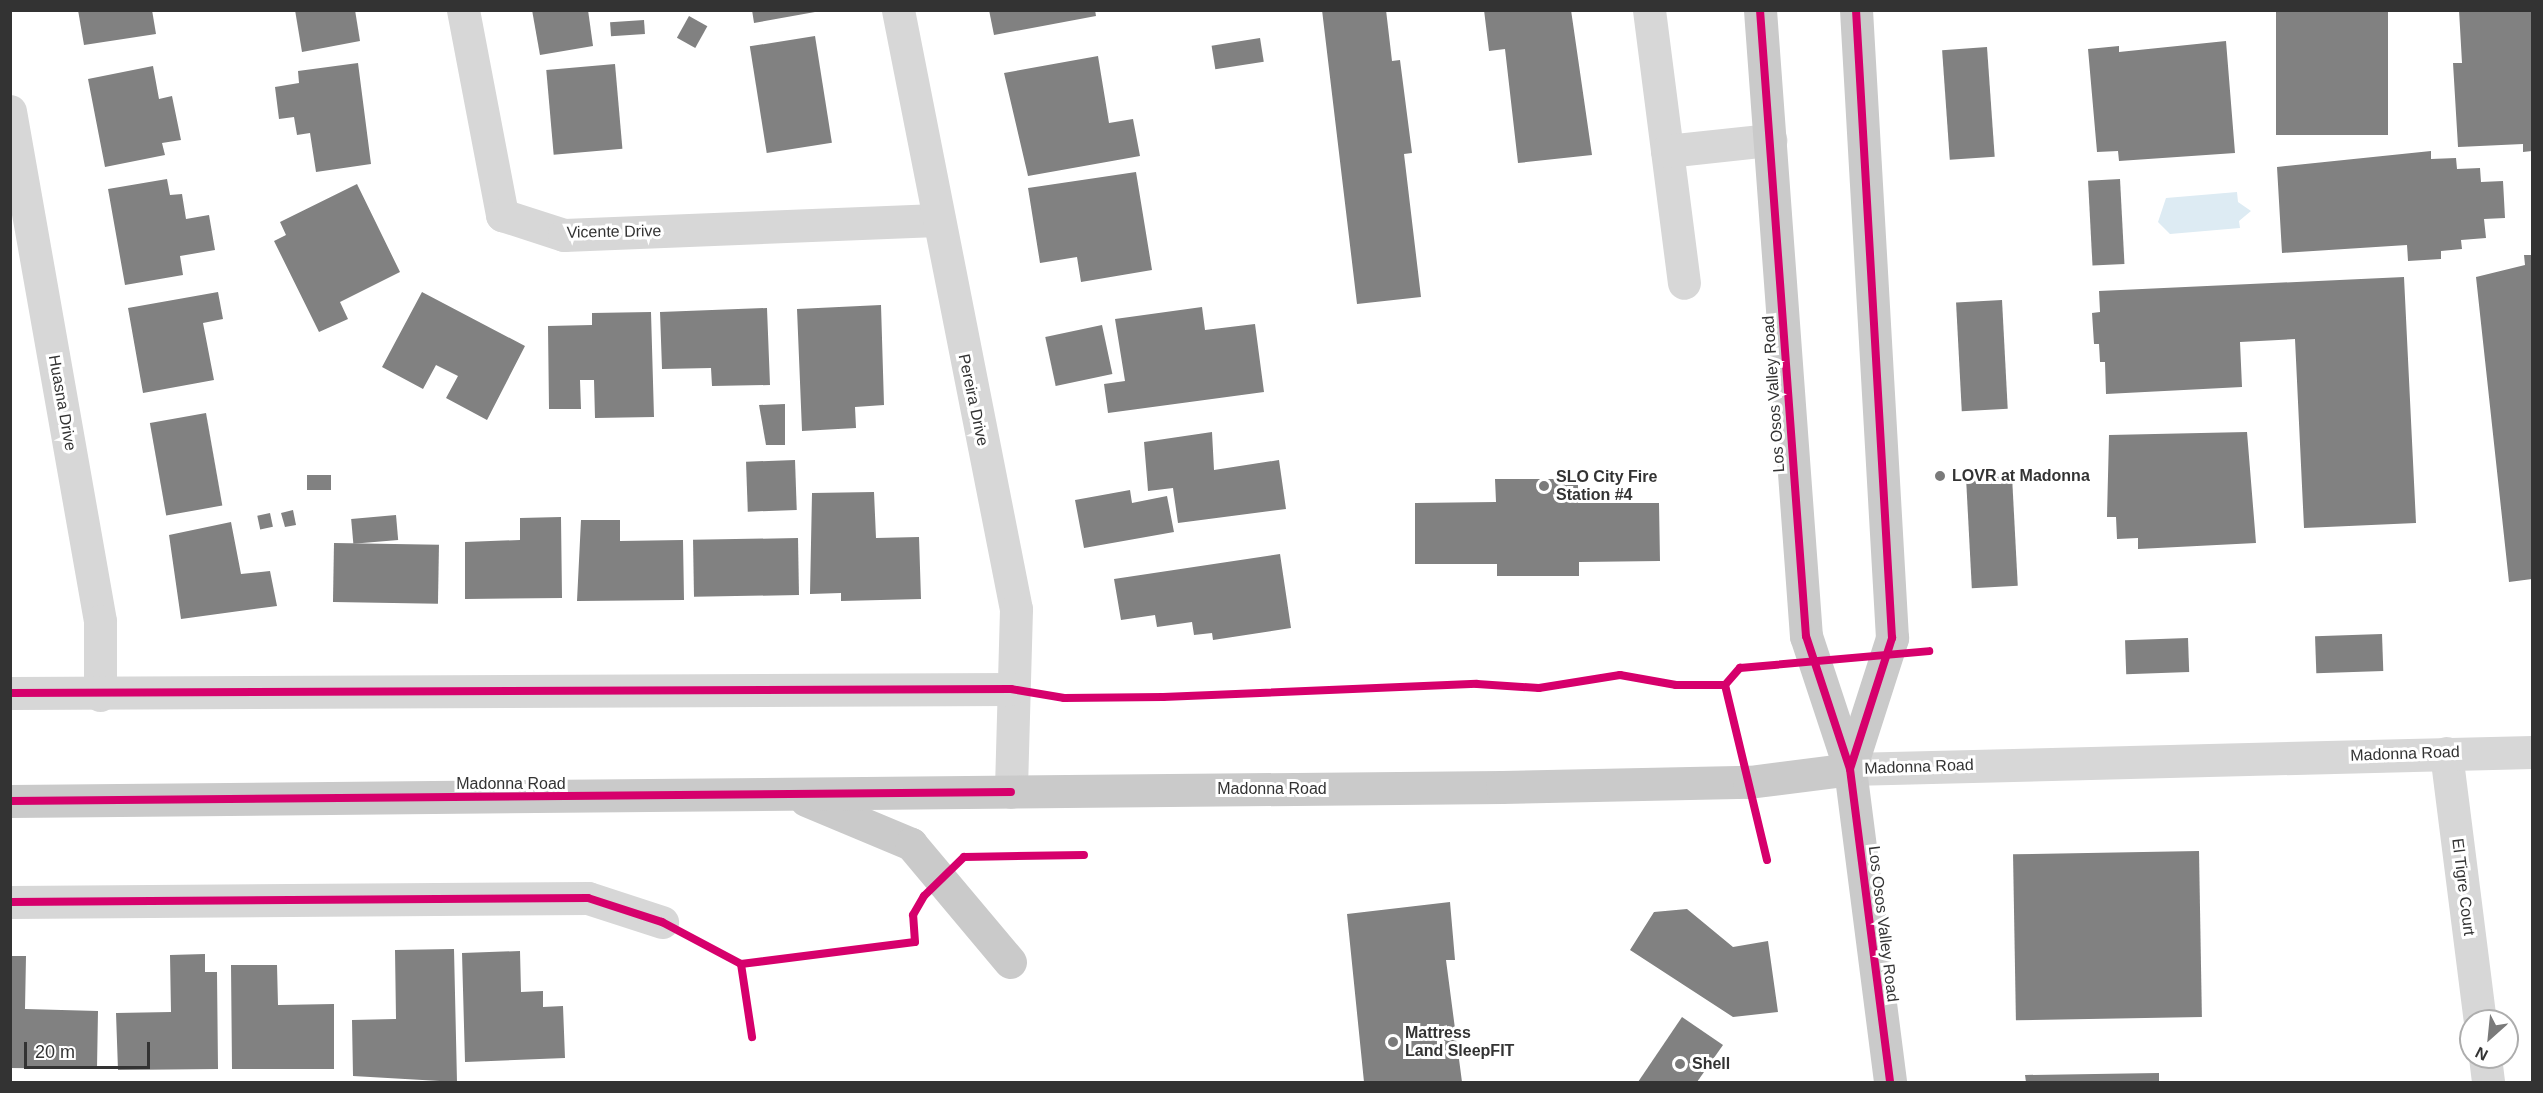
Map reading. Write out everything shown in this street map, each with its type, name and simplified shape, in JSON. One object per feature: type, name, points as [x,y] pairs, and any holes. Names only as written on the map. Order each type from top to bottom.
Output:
[{"type":"main road","name":"Los Osos Valley Road","points":[[1760,10],[1806,636],[1850,769],[1890,1083]]},
{"type":"main road","name":"Los Osos Valley Road","points":[[1850,769],[1892,638],[1856,10]]},
{"type":"main road","name":"Madonna Road","points":[[10,801],[1011,792],[1749,782],[1850,769]]},
{"type":"main road","points":[[794,794],[911,844],[1011,962]]},
{"type":"street","name":"Vicente Drive","points":[[463,10],[502,215],[564,235],[937,220]]},
{"type":"street","name":"Pereira Drive","points":[[898,10],[937,220],[1016,609],[1011,688],[1011,792]]},
{"type":"street","points":[[1649,10],[1684,283]]},
{"type":"street","name":"Huasna Drive","points":[[10,111],[100,621],[100,695]]},
{"type":"street","points":[[1667,151],[1770,140]]},
{"type":"street","points":[[10,693],[100,695],[1011,688]]},
{"type":"street","name":"Madonna Road","points":[[1850,769],[2532,752]]},
{"type":"street","name":"El Tigre Court","points":[[2446,753],[2478,1009]]},
{"type":"street","points":[[10,902],[588,898],[662,922]]},
{"type":"shaded area","points":[[2237,192],[2238,202],[2251,211],[2239,221],[2240,228],[2170,234],[2158,222],[2166,198]]},
{"type":"building","points":[[78,10],[152,10],[156,34],[84,45]]},
{"type":"building","points":[[295,10],[355,10],[360,41],[302,52]]},
{"type":"building","points":[[532,10],[588,10],[593,46],[540,55]]},
{"type":"building","points":[[752,10],[815,10],[815,12],[754,23]]},
{"type":"building","points":[[989,10],[1095,10],[1096,16],[994,35]]},
{"type":"building","points":[[1322,10],[1386,10],[1392,61],[1400,60],[1412,153],[1404,154],[1421,297],[1357,304]]},
{"type":"building","points":[[1484,10],[1571,10],[1592,155],[1518,163],[1505,49],[1489,51]]},
{"type":"building","points":[[2276,10],[2388,10],[2388,135],[2276,135]]},
{"type":"building","points":[[2459,10],[2532,10],[2532,151],[2523,152],[2523,144],[2458,147],[2453,63],[2462,63]]},
{"type":"building","points":[[689,16],[707,26],[695,48],[677,38]]},
{"type":"building","points":[[644,20],[645,34],[611,36],[610,22]]},
{"type":"building","points":[[815,36],[832,143],[767,153],[750,46]]},
{"type":"building","points":[[1260,38],[1264,62],[1215,69],[1212,46]]},
{"type":"building","points":[[2226,41],[2235,153],[2119,161],[2118,151],[2097,152],[2088,49],[2119,46],[2119,52]]},
{"type":"building","points":[[1987,47],[1995,157],[1950,160],[1942,50]]},
{"type":"building","points":[[1098,56],[1109,123],[1133,119],[1140,156],[1028,176],[1004,73]]},
{"type":"building","points":[[358,63],[371,164],[316,172],[310,133],[297,135],[294,117],[279,119],[275,87],[299,83],[298,71]]},
{"type":"building","points":[[615,64],[622,149],[554,155],[546,70]]},
{"type":"building","points":[[153,66],[159,99],[172,96],[181,140],[162,143],[165,155],[105,167],[88,79]]},
{"type":"building","points":[[2431,151],[2431,159],[2456,158],[2457,169],[2480,168],[2481,182],[2503,181],[2505,218],[2484,219],[2486,238],[2461,240],[2462,249],[2441,251],[2441,259],[2408,261],[2407,245],[2282,253],[2277,167]]},
{"type":"building","points":[[1136,172],[1152,270],[1081,282],[1077,257],[1040,263],[1028,188]]},
{"type":"building","points":[[167,179],[170,195],[182,194],[186,219],[209,215],[215,250],[180,256],[183,275],[125,285],[108,189]]},
{"type":"building","points":[[2120,179],[2124,264],[2092,266],[2088,181]]},
{"type":"building","points":[[357,184],[400,272],[340,302],[348,319],[319,332],[274,241],[286,235],[280,222]]},
{"type":"building","points":[[2524,255],[2532,255],[2532,579],[2509,582],[2476,277],[2525,265]]},
{"type":"building","points":[[2404,277],[2416,523],[2304,528],[2295,339],[2240,342],[2242,387],[2106,394],[2105,362],[2100,362],[2099,344],[2094,344],[2092,313],[2100,312],[2099,291]]},
{"type":"building","points":[[218,292],[223,319],[203,323],[214,380],[143,393],[128,308]]},
{"type":"building","points":[[422,292],[525,346],[487,420],[446,398],[458,376],[436,365],[423,389],[382,367]]},
{"type":"building","points":[[2002,300],[2008,409],[1962,411],[1956,302]]},
{"type":"building","points":[[881,305],[884,405],[855,407],[856,428],[802,431],[797,309]]},
{"type":"building","points":[[1202,307],[1205,330],[1255,324],[1264,392],[1108,413],[1104,384],[1125,381],[1115,319]]},
{"type":"building","points":[[767,308],[770,385],[712,386],[711,368],[662,369],[660,312]]},
{"type":"building","points":[[651,312],[654,417],[595,418],[594,380],[580,380],[581,409],[549,409],[548,326],[592,325],[592,313]]},
{"type":"building","points":[[1102,325],[1112,374],[1056,386],[1045,337]]},
{"type":"building","points":[[785,404],[785,445],[766,445],[759,405]]},
{"type":"building","points":[[206,413],[222,506],[166,515],[150,423]]},
{"type":"building","points":[[1212,432],[1214,470],[1279,460],[1286,509],[1178,523],[1173,488],[1148,491],[1144,442]]},
{"type":"building","points":[[2247,432],[2256,543],[2138,549],[2138,538],[2117,539],[2116,517],[2107,517],[2109,435]]},
{"type":"building","points":[[795,460],[797,510],[748,512],[746,462]]},
{"type":"building","points":[[307,475],[331,475],[331,490],[307,490]]},
{"type":"building","points":[[2012,476],[2018,586],[1972,588],[1966,478]]},
{"type":"building","points":[[1495,479],[1578,479],[1578,503],[1659,503],[1660,561],[1579,562],[1579,576],[1497,576],[1497,564],[1415,564],[1415,503],[1496,502]]},
{"type":"building","points":[[1130,490],[1132,503],[1167,496],[1174,532],[1084,548],[1075,500]]},
{"type":"building","points":[[874,492],[876,538],[919,537],[921,599],[841,601],[841,593],[810,594],[812,493]]},
{"type":"building","points":[[293,510],[296,525],[285,527],[281,513]]},
{"type":"building","points":[[270,513],[273,527],[260,529],[257,516]]},
{"type":"building","points":[[396,515],[398,540],[353,544],[351,519]]},
{"type":"building","points":[[561,517],[562,598],[465,599],[465,542],[520,540],[520,518]]},
{"type":"building","points":[[581,520],[620,520],[620,541],[683,540],[684,600],[577,601]]},
{"type":"building","points":[[231,522],[241,574],[270,571],[277,606],[181,619],[169,535]]},
{"type":"building","points":[[798,538],[799,595],[694,597],[693,540]]},
{"type":"building","points":[[334,543],[439,545],[438,604],[333,602]]},
{"type":"building","points":[[1280,554],[1291,628],[1213,640],[1212,633],[1194,635],[1192,622],[1157,627],[1155,615],[1121,620],[1114,579]]},
{"type":"building","points":[[2382,634],[2383,671],[2316,673],[2315,636]]},
{"type":"building","points":[[2188,638],[2189,672],[2126,674],[2125,640]]},
{"type":"building","points":[[2199,851],[2202,1017],[2016,1020],[2013,854]]},
{"type":"building","points":[[1450,902],[1455,960],[1446,960],[1462,1082],[1364,1082],[1347,914]]},
{"type":"building","points":[[1687,909],[1733,947],[1768,941],[1778,1012],[1733,1017],[1630,950],[1654,912]]},
{"type":"building","points":[[454,949],[457,1082],[353,1076],[352,1020],[396,1019],[395,950]]},
{"type":"building","points":[[520,951],[521,992],[543,991],[543,1007],[563,1006],[565,1058],[465,1062],[462,953]]},
{"type":"building","points":[[205,954],[205,972],[217,972],[218,1069],[118,1070],[116,1013],[171,1012],[170,955]]},
{"type":"building","points":[[10,956],[26,956],[25,1009],[98,1011],[97,1069],[10,1068]]},
{"type":"building","points":[[231,965],[277,965],[278,1005],[334,1004],[334,1069],[232,1069]]},
{"type":"building","name":"Shell","points":[[1682,1017],[1723,1045],[1697,1082],[1638,1082]]},
{"type":"building","points":[[2159,1073],[2159,1082],[2026,1082],[2025,1075]]},
{"type":"cycle path","points":[[1760,10],[1806,636],[1850,769],[1890,1082]]},
{"type":"cycle path","points":[[1850,769],[1892,638],[1856,10]]},
{"type":"cycle path","points":[[1725,685],[1740,668],[1929,651]]},
{"type":"cycle path","points":[[10,693],[1011,689],[1064,698],[1163,697],[1477,684],[1539,688],[1620,675],[1676,685],[1725,685],[1767,860]]},
{"type":"cycle path","points":[[10,801],[1011,792]]},
{"type":"cycle path","points":[[741,964],[915,942],[913,915],[924,896],[964,857],[1084,855]]},
{"type":"cycle path","points":[[10,902],[588,898],[662,922],[741,964],[752,1037]]},
{"type":"place","name":"LOVR at Madonna","points":[[1940,476]]},
{"type":"place","name":"SLO City Fire Station #4","points":[[1544,486]]},
{"type":"place","name":"Mattress Land SleepFIT","points":[[1393,1042]]},
{"type":"place","name":"Shell","points":[[1680,1064]]}]
